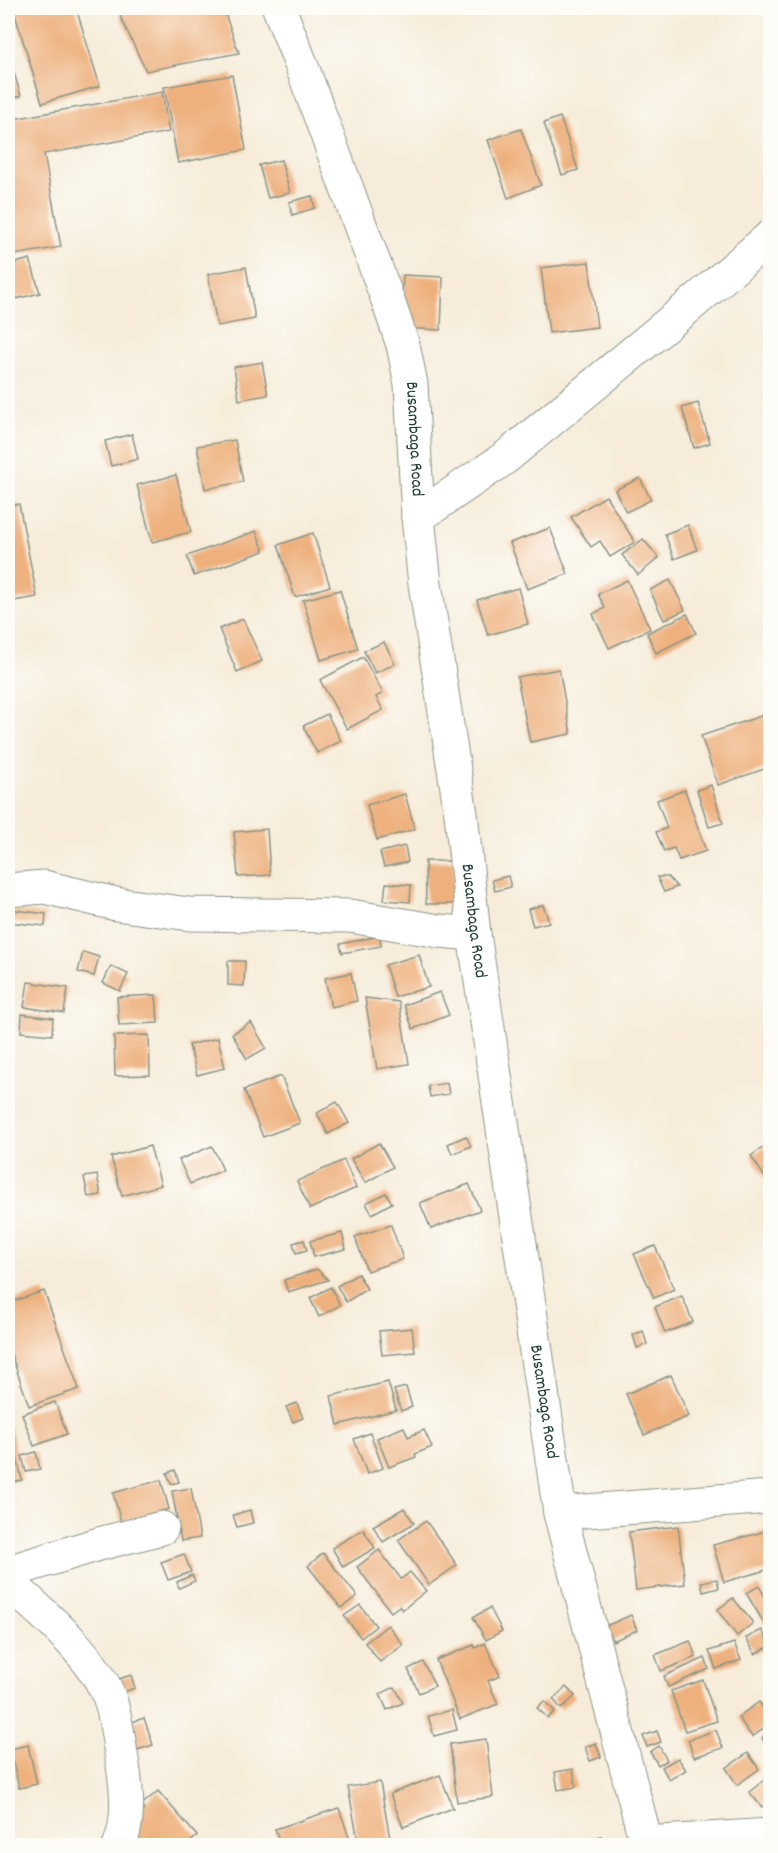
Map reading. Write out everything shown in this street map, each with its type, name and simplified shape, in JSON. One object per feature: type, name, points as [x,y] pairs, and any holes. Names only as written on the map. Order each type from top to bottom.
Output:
[{"type":"street","name":"Busambaga Road","points":[[279,8],[302,64],[403,345],[411,384],[418,517],[425,584],[461,814],[474,934],[560,1512],[647,1844]]},
{"type":"street","points":[[418,517],[505,458],[771,237]]},
{"type":"street","points":[[8,891],[44,887],[116,904],[189,914],[350,916],[439,932],[474,934]]},
{"type":"street","points":[[560,1512],[771,1497]]},
{"type":"street","points":[[8,1572],[89,1546],[162,1528]]},
{"type":"street","points":[[8,1582],[43,1614],[88,1661],[108,1694],[127,1788],[125,1833],[119,1845]]},
{"type":"street","points":[[647,1844],[771,1835]]},
{"type":"building","points":[[13,8],[76,8],[100,86],[42,103]]},
{"type":"building","points":[[139,8],[223,8],[239,53],[146,71],[120,16]]},
{"type":"building","points":[[8,53],[21,96],[8,99]]},
{"type":"building","points":[[232,75],[246,150],[178,163],[164,87]]},
{"type":"building","points":[[162,92],[169,132],[44,154],[61,247],[14,255],[8,218],[8,120]]},
{"type":"building","points":[[560,117],[578,170],[562,175],[544,123]]},
{"type":"building","points":[[521,129],[541,185],[508,198],[488,140]]},
{"type":"building","points":[[281,160],[290,193],[268,198],[259,165]]},
{"type":"building","points":[[312,196],[315,208],[292,215],[289,202]]},
{"type":"building","points":[[30,259],[40,293],[8,301],[8,265]]},
{"type":"building","points":[[589,262],[597,327],[549,333],[541,268]]},
{"type":"building","points":[[246,267],[255,319],[217,326],[208,274]]},
{"type":"building","points":[[403,275],[443,277],[441,330],[400,328]]},
{"type":"building","points":[[262,362],[268,395],[239,400],[234,367]]},
{"type":"building","points":[[698,403],[710,443],[694,448],[682,408]]},
{"type":"building","points":[[132,434],[138,459],[111,466],[105,441]]},
{"type":"building","points":[[235,440],[243,482],[205,489],[197,446]]},
{"type":"building","points":[[176,475],[191,532],[152,542],[137,485]]},
{"type":"building","points":[[640,478],[651,500],[626,512],[615,490]]},
{"type":"building","points":[[606,496],[635,542],[610,557],[600,541],[591,547],[571,517]]},
{"type":"building","points":[[19,504],[37,597],[8,602],[8,506]]},
{"type":"building","points":[[688,525],[697,550],[674,559],[665,534]]},
{"type":"building","points":[[550,528],[568,574],[527,589],[510,543]]},
{"type":"building","points":[[256,531],[264,551],[194,576],[187,556]]},
{"type":"building","points":[[313,533],[330,586],[295,597],[278,545]]},
{"type":"building","points":[[643,539],[659,558],[638,575],[622,555]]},
{"type":"building","points":[[627,580],[650,629],[609,648],[593,614],[605,608],[598,594]]},
{"type":"building","points":[[670,580],[685,610],[664,620],[650,590]]},
{"type":"building","points":[[518,588],[528,624],[488,635],[477,600]]},
{"type":"building","points":[[340,590],[358,649],[321,660],[303,600]]},
{"type":"building","points":[[687,614],[696,633],[656,653],[647,633]]},
{"type":"building","points":[[243,619],[262,661],[237,672],[219,629]]},
{"type":"building","points":[[384,642],[395,664],[375,673],[364,651]]},
{"type":"building","points":[[363,657],[383,693],[376,697],[383,710],[347,729],[320,680]]},
{"type":"building","points":[[559,669],[571,734],[530,742],[517,677]]},
{"type":"building","points":[[770,713],[770,767],[718,785],[701,736]]},
{"type":"building","points":[[327,714],[341,741],[317,753],[303,726]]},
{"type":"building","points":[[711,785],[723,823],[709,827],[697,790]]},
{"type":"building","points":[[685,790],[706,851],[679,860],[674,848],[664,851],[656,832],[667,828],[657,800]]},
{"type":"building","points":[[405,794],[415,829],[377,840],[367,805]]},
{"type":"building","points":[[267,829],[270,875],[238,877],[234,832]]},
{"type":"building","points":[[405,846],[408,862],[384,867],[380,852]]},
{"type":"building","points":[[425,861],[454,861],[454,904],[426,904]]},
{"type":"building","points":[[508,876],[511,887],[495,891],[492,880]]},
{"type":"building","points":[[657,877],[668,877],[677,887],[664,892]]},
{"type":"building","points":[[386,883],[411,885],[410,902],[384,900]]},
{"type":"building","points":[[543,905],[549,922],[533,926],[528,909]]},
{"type":"building","points":[[8,909],[46,914],[45,926],[8,922]]},
{"type":"building","points":[[380,936],[381,946],[342,953],[340,944]]},
{"type":"building","points":[[83,952],[99,957],[94,976],[78,972]]},
{"type":"building","points":[[419,955],[429,987],[395,997],[385,965]]},
{"type":"building","points":[[228,961],[245,961],[244,986],[228,985]]},
{"type":"building","points":[[111,966],[128,974],[120,991],[103,983]]},
{"type":"building","points":[[351,973],[357,1001],[331,1007],[325,978]]},
{"type":"building","points":[[28,982],[68,988],[64,1013],[24,1007]]},
{"type":"building","points":[[440,992],[449,1015],[413,1029],[404,1005]]},
{"type":"building","points":[[156,995],[158,1023],[119,1025],[117,997]]},
{"type":"building","points":[[365,998],[399,1002],[409,1064],[377,1069]]},
{"type":"building","points":[[22,1014],[53,1018],[52,1035],[21,1032]]},
{"type":"building","points":[[251,1022],[266,1048],[247,1059],[232,1034]]},
{"type":"building","points":[[149,1035],[150,1075],[115,1076],[114,1036]]},
{"type":"building","points":[[218,1038],[225,1068],[197,1075],[189,1045]]},
{"type":"building","points":[[281,1076],[300,1123],[263,1137],[244,1090]]},
{"type":"building","points":[[447,1083],[449,1094],[430,1097],[428,1086]]},
{"type":"building","points":[[337,1102],[349,1123],[328,1134],[317,1113]]},
{"type":"building","points":[[466,1136],[471,1146],[452,1154],[448,1144]]},
{"type":"building","points":[[379,1143],[393,1167],[365,1183],[351,1159]]},
{"type":"building","points":[[770,1143],[770,1185],[751,1156]]},
{"type":"building","points":[[150,1146],[161,1185],[122,1196],[111,1157]]},
{"type":"building","points":[[212,1146],[223,1170],[190,1184],[179,1160]]},
{"type":"building","points":[[344,1160],[356,1188],[310,1209],[297,1181]]},
{"type":"building","points":[[97,1175],[101,1195],[88,1197],[84,1177]]},
{"type":"building","points":[[469,1184],[480,1210],[431,1229],[420,1203]]},
{"type":"building","points":[[386,1193],[392,1203],[372,1214],[366,1203]]},
{"type":"building","points":[[391,1225],[403,1259],[367,1271],[355,1237]]},
{"type":"building","points":[[342,1233],[346,1249],[314,1257],[310,1241]]},
{"type":"building","points":[[304,1240],[307,1250],[296,1253],[293,1243]]},
{"type":"building","points":[[655,1246],[674,1289],[654,1298],[634,1254]]},
{"type":"building","points":[[317,1269],[328,1280],[288,1292],[284,1280]]},
{"type":"building","points":[[358,1274],[367,1289],[346,1302],[337,1286]]},
{"type":"building","points":[[331,1287],[340,1305],[319,1317],[310,1298]]},
{"type":"building","points":[[44,1291],[79,1389],[29,1406],[8,1345],[8,1303]]},
{"type":"building","points":[[682,1296],[693,1322],[665,1333],[655,1307]]},
{"type":"building","points":[[412,1328],[415,1352],[382,1355],[379,1331]]},
{"type":"building","points":[[643,1331],[647,1344],[637,1348],[633,1335]]},
{"type":"building","points":[[671,1375],[689,1416],[644,1435],[626,1394]]},
{"type":"building","points":[[388,1382],[396,1410],[338,1425],[331,1396]]},
{"type":"building","points":[[406,1387],[412,1407],[401,1411],[394,1390]]},
{"type":"building","points":[[55,1402],[67,1434],[34,1446],[22,1414]]},
{"type":"building","points":[[297,1403],[303,1418],[293,1422],[286,1407]]},
{"type":"building","points":[[8,1426],[10,1426],[22,1480],[8,1483]]},
{"type":"building","points":[[404,1427],[408,1437],[424,1430],[432,1447],[415,1454],[416,1457],[389,1467],[377,1438]]},
{"type":"building","points":[[370,1433],[383,1468],[367,1474],[354,1439]]},
{"type":"building","points":[[36,1452],[40,1469],[26,1472],[22,1456]]},
{"type":"building","points":[[175,1470],[179,1482],[171,1484],[167,1473]]},
{"type":"building","points":[[161,1480],[169,1509],[121,1522],[113,1493]]},
{"type":"building","points":[[191,1488],[200,1538],[181,1541],[172,1491]]},
{"type":"building","points":[[404,1508],[414,1523],[383,1542],[373,1526]]},
{"type":"building","points":[[250,1510],[253,1523],[237,1527],[233,1515]]},
{"type":"building","points":[[426,1521],[457,1565],[429,1585],[398,1540]]},
{"type":"building","points":[[678,1526],[685,1584],[636,1590],[629,1532]]},
{"type":"building","points":[[363,1529],[375,1548],[343,1567],[332,1548]]},
{"type":"building","points":[[770,1530],[770,1569],[724,1582],[713,1545]]},
{"type":"building","points":[[379,1550],[401,1579],[410,1572],[426,1591],[402,1610],[399,1606],[391,1612],[357,1567]]},
{"type":"building","points":[[323,1553],[357,1596],[341,1608],[308,1566]]},
{"type":"building","points":[[184,1554],[191,1572],[168,1580],[161,1562]]},
{"type":"building","points":[[192,1575],[195,1581],[179,1588],[177,1582]]},
{"type":"building","points":[[717,1579],[719,1588],[703,1592],[701,1582]]},
{"type":"building","points":[[759,1586],[770,1606],[770,1626],[767,1628],[746,1593]]},
{"type":"building","points":[[733,1598],[753,1623],[737,1636],[717,1610]]},
{"type":"building","points":[[360,1605],[376,1626],[361,1638],[344,1616]]},
{"type":"building","points":[[490,1608],[502,1631],[486,1640],[473,1617]]},
{"type":"building","points":[[631,1615],[637,1630],[613,1641],[606,1626]]},
{"type":"building","points":[[388,1625],[403,1645],[380,1662],[365,1643]]},
{"type":"building","points":[[762,1630],[770,1646],[755,1654],[746,1638]]},
{"type":"building","points":[[690,1641],[696,1657],[661,1671],[655,1655]]},
{"type":"building","points":[[485,1643],[500,1676],[488,1681],[498,1704],[460,1719],[436,1660]]},
{"type":"building","points":[[734,1643],[741,1660],[716,1669],[709,1651]]},
{"type":"building","points":[[705,1658],[709,1669],[668,1687],[664,1676]]},
{"type":"building","points":[[423,1662],[435,1686],[419,1693],[408,1669]]},
{"type":"building","points":[[131,1675],[135,1688],[121,1693],[116,1680]]},
{"type":"building","points":[[703,1680],[717,1721],[685,1731],[671,1691]]},
{"type":"building","points":[[395,1687],[403,1703],[387,1710],[380,1694]]},
{"type":"building","points":[[566,1687],[575,1696],[561,1709],[553,1699]]},
{"type":"building","points":[[544,1701],[555,1711],[548,1718],[537,1708]]},
{"type":"building","points":[[759,1702],[770,1717],[770,1724],[752,1737],[738,1717]]},
{"type":"building","points":[[452,1710],[457,1730],[434,1736],[428,1716]]},
{"type":"building","points":[[144,1718],[153,1745],[134,1751],[126,1724]]},
{"type":"building","points":[[716,1730],[723,1748],[694,1757],[688,1740]]},
{"type":"building","points":[[657,1731],[661,1742],[647,1747],[643,1736]]},
{"type":"building","points":[[770,1733],[770,1754],[762,1738]]},
{"type":"building","points":[[486,1739],[493,1797],[457,1802],[450,1744]]},
{"type":"building","points":[[596,1743],[601,1757],[590,1761],[585,1747]]},
{"type":"building","points":[[28,1745],[37,1784],[19,1788],[10,1749]]},
{"type":"building","points":[[659,1746],[667,1760],[658,1765],[650,1752]]},
{"type":"building","points":[[748,1753],[759,1769],[737,1785],[726,1768]]},
{"type":"building","points":[[678,1758],[686,1770],[669,1780],[662,1767]]},
{"type":"building","points":[[573,1769],[576,1787],[558,1790],[555,1772]]},
{"type":"building","points":[[440,1775],[453,1808],[403,1827],[390,1794]]},
{"type":"building","points":[[768,1777],[770,1779],[770,1800],[762,1807],[749,1792]]},
{"type":"building","points":[[380,1782],[391,1844],[359,1846],[348,1787]]},
{"type":"building","points":[[158,1791],[197,1836],[186,1846],[141,1846],[121,1822]]},
{"type":"building","points":[[339,1808],[352,1846],[281,1846],[275,1829]]},
{"type":"building","points":[[601,1836],[604,1846],[575,1846],[575,1845]]}]
